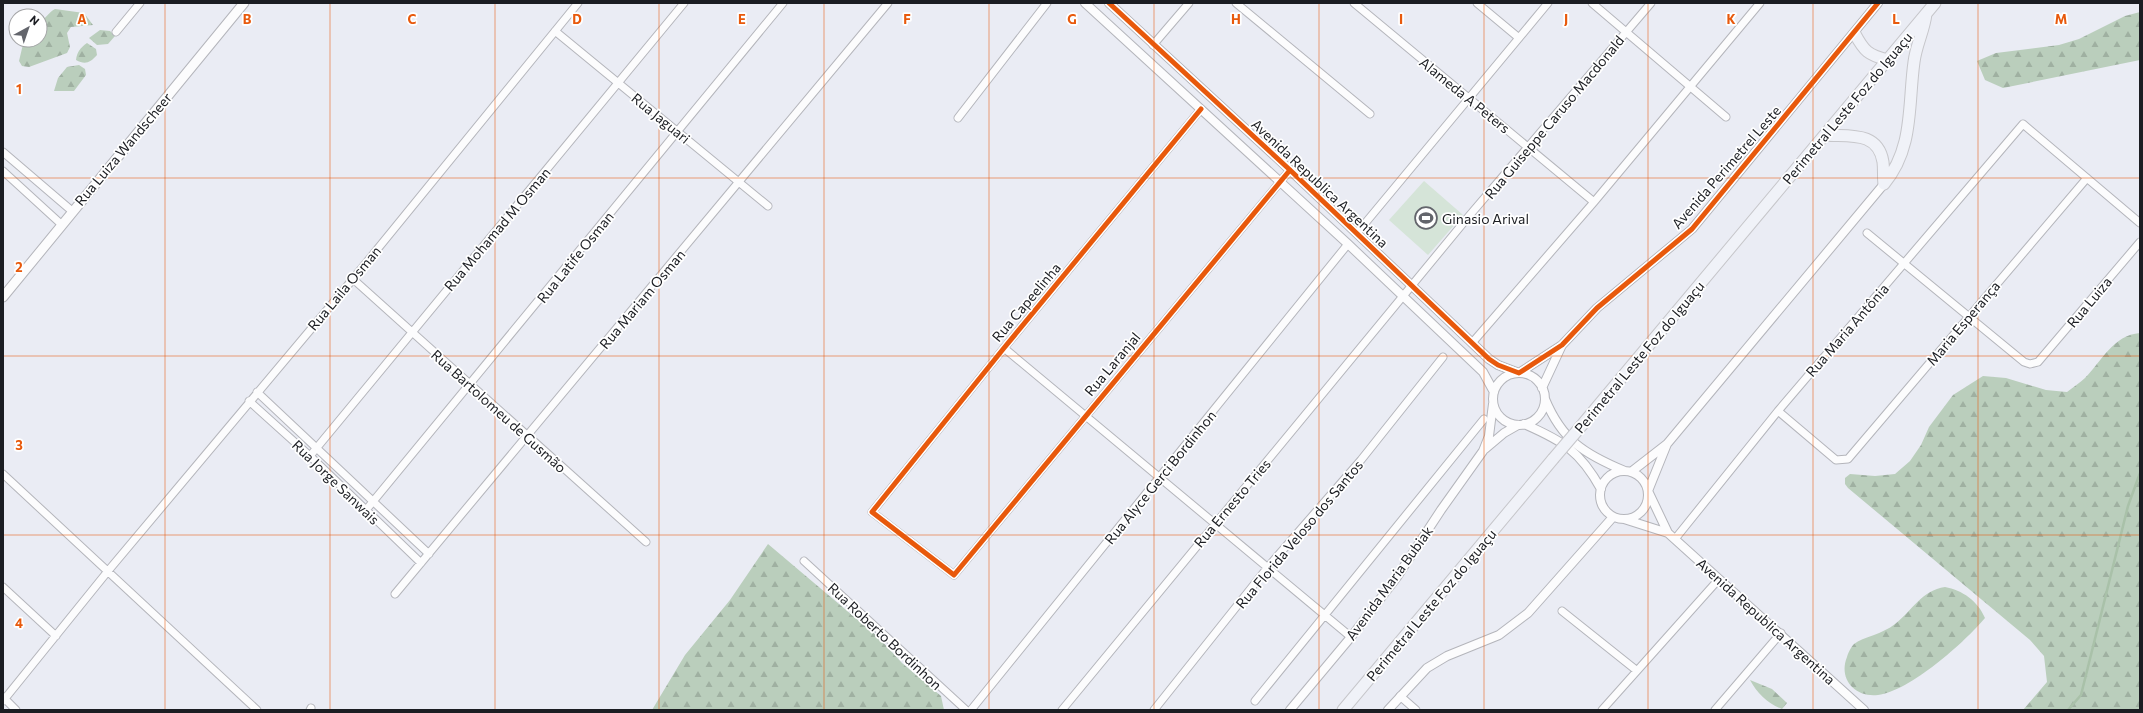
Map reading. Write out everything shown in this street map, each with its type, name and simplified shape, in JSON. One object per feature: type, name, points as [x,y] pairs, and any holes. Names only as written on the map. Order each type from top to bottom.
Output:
[{"type":"highway","name":"Perimetral Leste Foz do Iguaçu","points":[[1343,710],[1935,3]]},
{"type":"highway","points":[[1884,184],[1897,165],[1907,139],[1914,61],[1924,30],[1926,14]]},
{"type":"highway","points":[[1855,34],[1862,47],[1873,56],[1888,60]]},
{"type":"highway","points":[[1825,135],[1857,136],[1872,143],[1881,157],[1884,184]]},
{"type":"main road","name":"Rua Luiza Wandscheer","points":[[3,297],[61,224],[244,3]]},
{"type":"street","points":[[116,32],[140,3]]},
{"type":"street","name":"Rua Laila Osman","points":[[4,699],[249,401],[353,279],[578,3]]},
{"type":"street","name":"Rua Mohamad M Osman","points":[[310,456],[684,3]]},
{"type":"street","name":"Rua Latife Osman","points":[[366,510],[784,3]]},
{"type":"street","name":"Rua Mariam Osman","points":[[395,594],[740,183],[888,3]]},
{"type":"street","points":[[958,118],[1048,3]]},
{"type":"street","name":"Avenida Republica Argentina","points":[[1085,3],[1348,244],[1403,298],[1483,372],[1494,392]]},
{"type":"street","name":"Avenida Republica Argentina","points":[[1109,3],[1290,170],[1472,343],[1498,365],[1519,373]]},
{"type":"street","points":[[1153,45],[1189,3]]},
{"type":"street","points":[[1236,3],[1370,114]]},
{"type":"street","name":"Alameda A Peters","points":[[1354,3],[1594,202]]},
{"type":"street","points":[[1477,3],[1519,38]]},
{"type":"street","points":[[1357,233],[1548,3]]},
{"type":"street","points":[[1592,3],[1726,117]]},
{"type":"street","name":"Rua Guiseppe Caruso Macdonald","points":[[1403,298],[1528,146],[1651,3]]},
{"type":"street","points":[[1472,343],[1594,202],[1689,86],[1760,3]]},
{"type":"street","name":"Avenida Perimetrel Leste","points":[[1519,373],[1562,345],[1597,308],[1692,228],[1855,34],[1878,3]]},
{"type":"street","name":"Rua Jaguari","points":[[555,31],[768,206]]},
{"type":"street","name":"Rua Capeelinha","points":[[954,575],[872,512],[1004,348],[1201,109]]},
{"type":"street","name":"Rua Maria Antônia","points":[[1675,539],[1778,411],[2023,124],[2087,178]]},
{"type":"street","points":[[3,152],[72,211]]},
{"type":"street","name":"Rua Laranjal","points":[[954,575],[1085,415],[1290,170]]},
{"type":"street","points":[[3,172],[61,224]]},
{"type":"street","points":[[2087,178],[2140,223]]},
{"type":"street","name":"Maria Esperança","points":[[1778,411],[1836,460],[1848,459],[2087,178]]},
{"type":"street","points":[[1601,489],[1610,476],[1628,471],[1667,444],[1884,184]]},
{"type":"street","points":[[1867,233],[1968,317]]},
{"type":"street","name":"Rua Luiza","points":[[1968,317],[2024,362],[2030,364],[2038,362],[2140,242]]},
{"type":"street","name":"Rua Alyce Gerci Bordinhon","points":[[971,710],[1348,244]]},
{"type":"street","name":"Rua Bartolomeu de Gusmão","points":[[353,279],[527,437],[646,542]]},
{"type":"street","name":"Rua Ernesto Tries","points":[[1062,710],[1403,298]]},
{"type":"street","name":"Avenida Perimetrel Leste","points":[[1542,388],[1562,345]]},
{"type":"street","points":[[1004,348],[1216,523],[1351,637]]},
{"type":"street","name":"Rua Florida Veloso dos Santos","points":[[1154,710],[1268,568],[1361,460],[1443,357]]},
{"type":"street","points":[[1648,490],[1644,481],[1628,471],[1595,458],[1574,442],[1558,427],[1545,399],[1542,388],[1535,379],[1519,373],[1503,378],[1494,392],[1494,404],[1502,418],[1557,438],[1578,455],[1592,472],[1601,489],[1602,505],[1613,516],[1624,519],[1634,517],[1643,511],[1648,501],[1648,490],[1667,444]]},
{"type":"street","name":"Rua Jorge Sanwais","points":[[257,392],[429,554]]},
{"type":"street","points":[[1521,424],[1539,415],[1545,399]]},
{"type":"street","name":"Rua Jorge Sanwais","points":[[249,401],[310,456],[422,563]]},
{"type":"street","name":"Avenida Maria Bubiak","points":[[1290,710],[1351,637],[1397,577],[1441,510],[1483,451],[1489,436],[1494,404]]},
{"type":"street","points":[[1255,701],[1484,419]]},
{"type":"street","name":"Avenida Maria Bubiak","points":[[1483,451],[1504,433],[1521,424]]},
{"type":"street","points":[[3,474],[257,710]]},
{"type":"street","name":"Avenida Republica Argentina","points":[[1648,490],[1668,533]]},
{"type":"street","points":[[1388,710],[1427,668],[1447,656],[1499,635],[1528,613],[1613,516]]},
{"type":"street","name":"Avenida Republica Argentina","points":[[1624,519],[1668,533],[1781,633],[1864,710]]},
{"type":"street","name":"Rua Roberto Bordinhon","points":[[804,561],[966,710]]},
{"type":"street","points":[[1602,710],[1636,670],[1719,579]]},
{"type":"street","points":[[3,587],[56,636]]},
{"type":"street","points":[[1562,612],[1636,670]]},
{"type":"street","points":[[1715,710],[1781,633]]},
{"type":"street","points":[[1400,696],[1416,710]]},
{"type":"street","points":[[4,699],[16,710]]},
{"type":"green space","points":[[55,9],[84,13],[93,25],[71,27],[67,33],[70,47],[67,53],[29,67],[22,66],[19,61],[22,48],[48,48],[48,15]]},
{"type":"green space","points":[[2140,12],[2140,60],[2003,88],[1985,80],[1977,61],[1996,53],[2059,45],[2079,39],[2125,16]]},
{"type":"green space","points":[[100,30],[110,31],[115,36],[108,44],[97,45],[89,38]]},
{"type":"green space","points":[[87,43],[96,49],[97,55],[92,60],[85,63],[76,60],[79,50]]},
{"type":"green space","points":[[79,65],[85,69],[86,75],[74,91],[54,91],[58,78],[67,67]]},
{"type":"green space","name":"Ginasio Arival","points":[[1424,181],[1463,215],[1428,255],[1389,220]]},
{"type":"green space","points":[[2140,333],[2140,710],[2023,710],[2047,682],[2044,656],[2030,640],[1848,488],[1845,484],[1845,478],[1850,474],[1875,476],[1895,474],[1910,461],[1921,445],[1929,427],[1953,395],[1983,376],[2006,378],[2046,390],[2067,392],[2081,382],[2109,350],[2122,338]]},
{"type":"green space","points":[[768,544],[878,637],[902,663],[941,696],[944,710],[652,710],[685,655],[730,600]]},
{"type":"green space","points":[[1945,587],[1951,588],[1969,597],[1978,606],[1985,618],[1976,628],[1936,664],[1905,685],[1891,692],[1870,695],[1856,690],[1850,685],[1845,673],[1845,665],[1847,655],[1854,644],[1895,624],[1930,592]]},
{"type":"green space","points":[[1750,680],[1772,689],[1787,703],[1782,709],[1772,704],[1760,694]]},
{"type":"waterway","points":[[2068,710],[2081,695],[2128,506],[2140,473]]},
{"type":"cycle path","points":[[1109,3],[1290,170],[1489,359],[1498,365],[1519,373],[1562,345],[1597,308],[1692,229],[1878,3]]},
{"type":"cycle path","points":[[1201,109],[1004,348],[872,512],[954,575],[1290,170]]},
{"type":"place","name":"Ginasio Arival","points":[[1426,218]]}]
